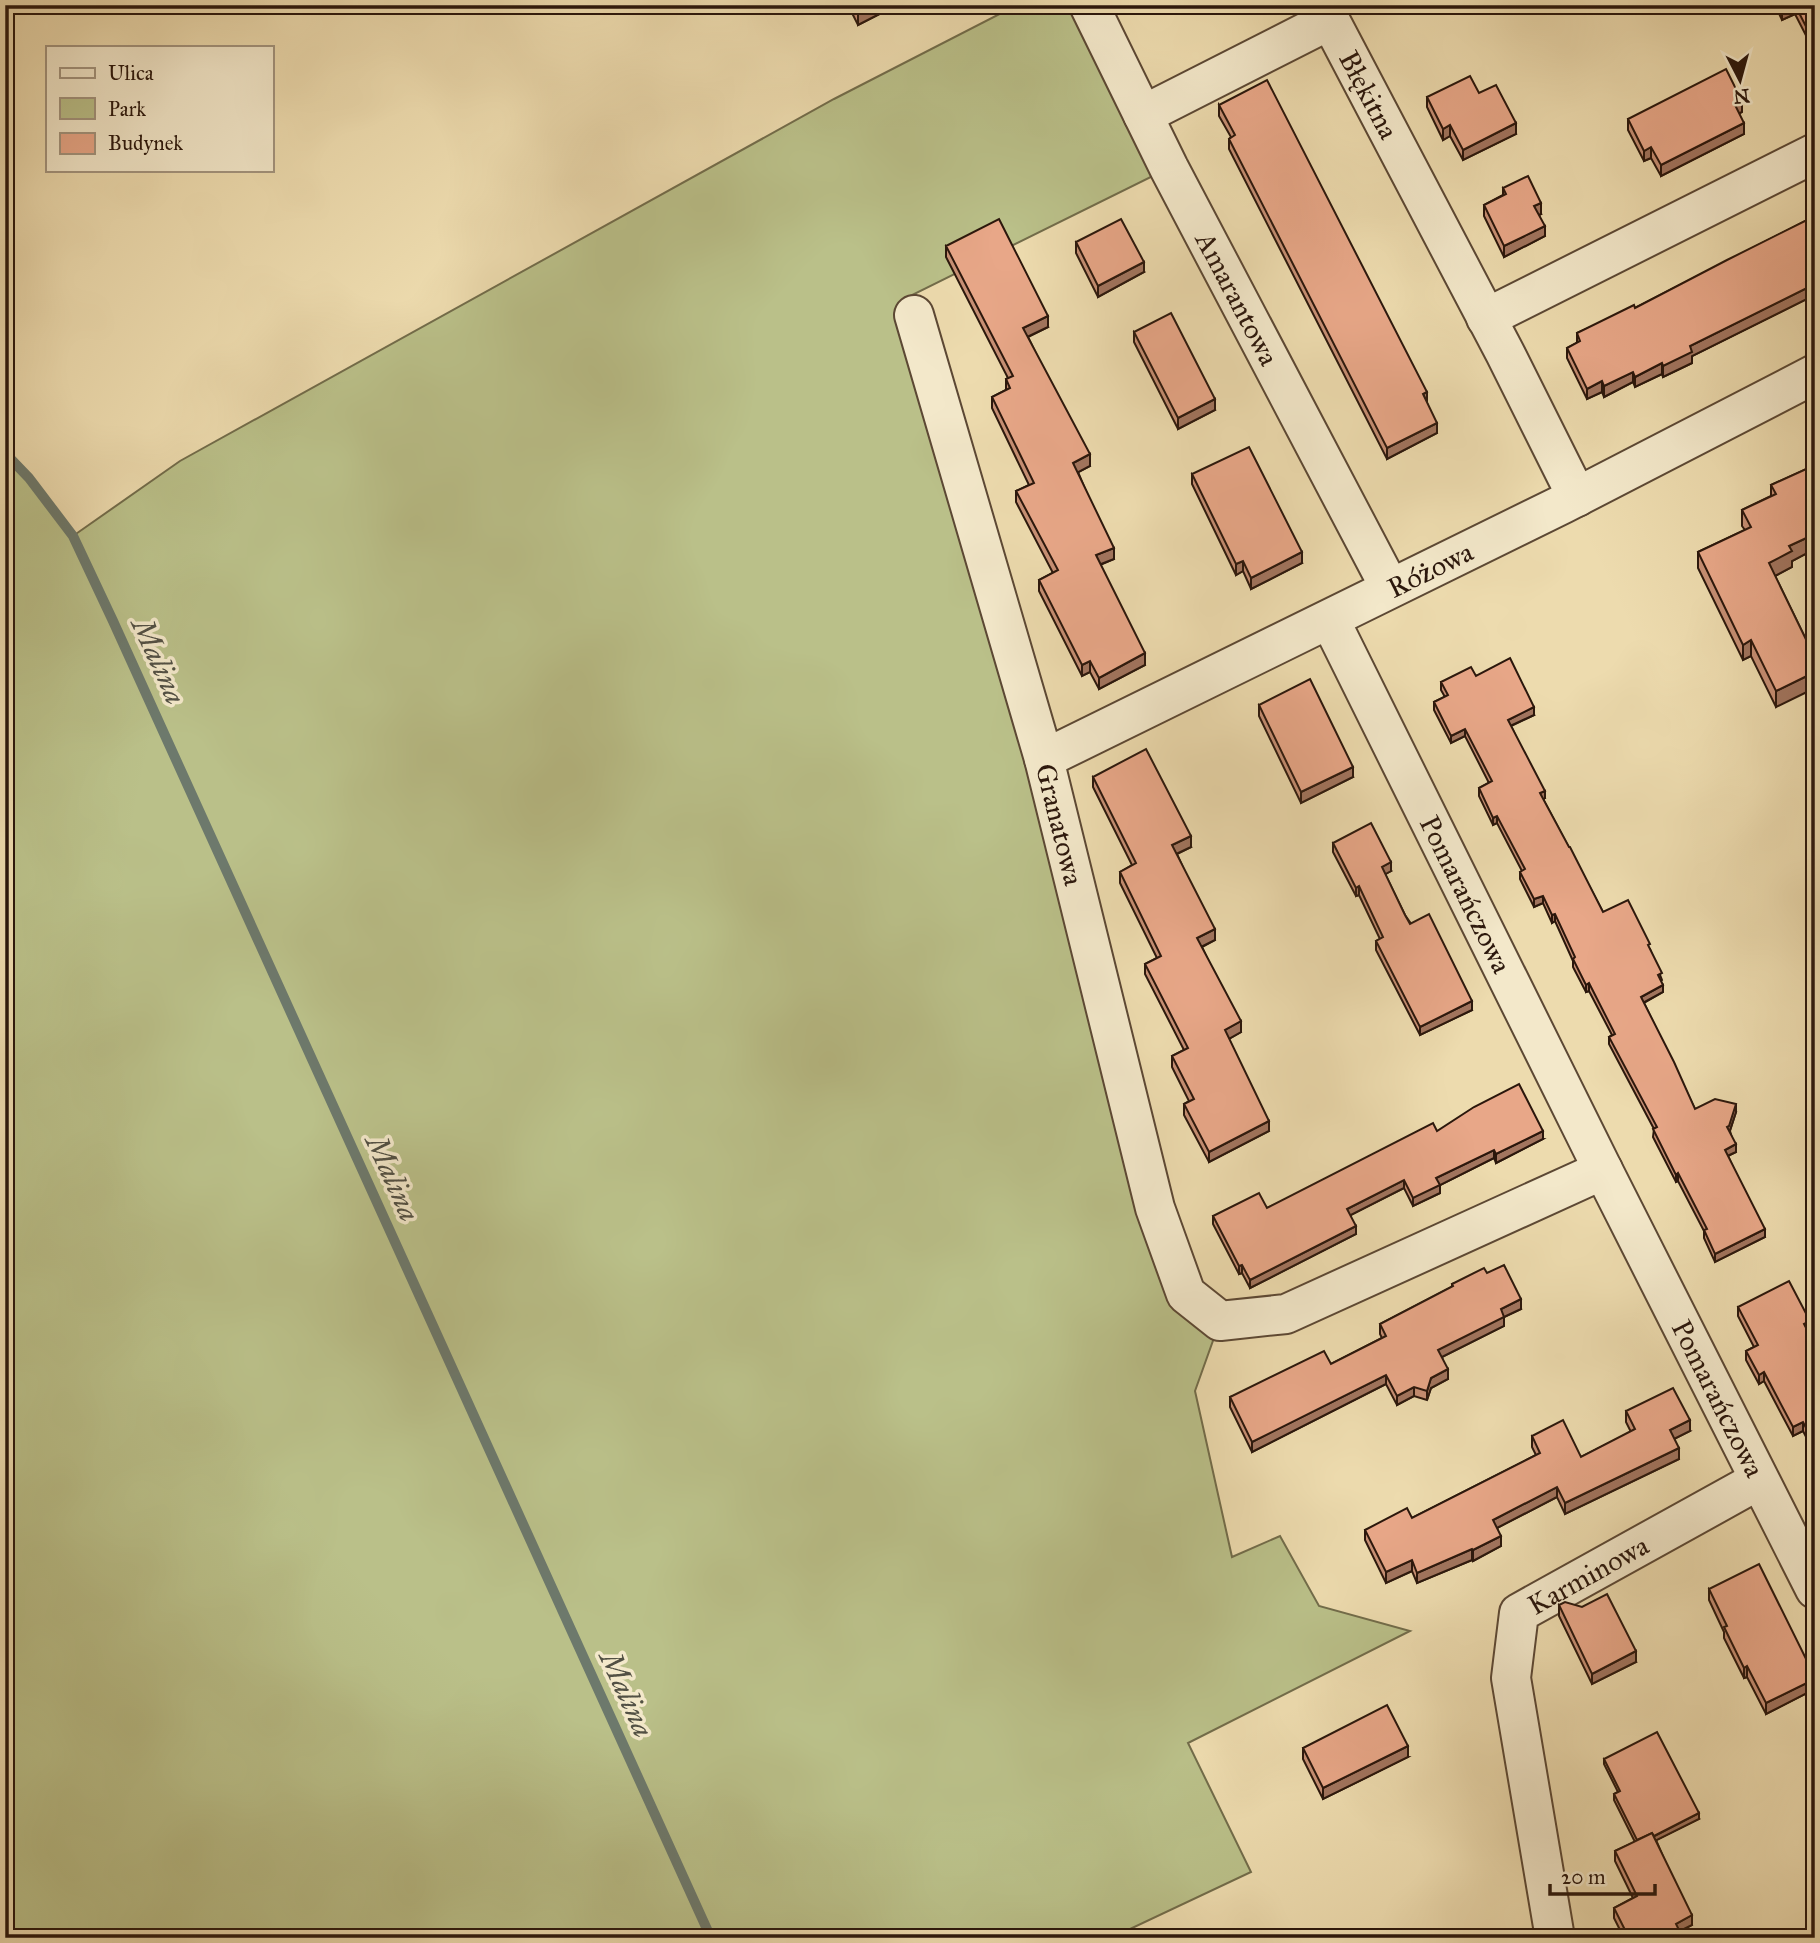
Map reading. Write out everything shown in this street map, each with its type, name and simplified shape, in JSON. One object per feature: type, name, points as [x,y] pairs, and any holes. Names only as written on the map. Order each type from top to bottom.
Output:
[{"type":"street","name":"Amarantowa","points":[[1089,5],[1169,168],[1390,588]]},
{"type":"street","name":"Błękitna","points":[[1143,114],[1330,20],[1577,497]]},
{"type":"street","points":[[1486,318],[1815,153]]},
{"type":"street","name":"Granatowa","points":[[914,315],[1044,759],[1155,1208],[1186,1294],[1220,1321],[1286,1314],[1602,1170]]},
{"type":"street","name":"Różowa","points":[[1044,759],[1577,497],[1815,374]]},
{"type":"street","name":"Pomarańczowa","points":[[1330,620],[1602,1170],[1815,1589]]},
{"type":"street","name":"Karminowa","points":[[1555,1938],[1511,1678],[1519,1613],[1759,1479]]},
{"type":"green space","points":[[1017,5],[1089,5],[1169,168],[910,296],[914,315],[1155,1208],[1220,1321],[1195,1391],[1232,1557],[1280,1536],[1319,1606],[1410,1631],[1188,1743],[1251,1872],[1111,1938],[5,1938],[5,453],[29,478],[73,536],[180,461],[834,99]]},
{"type":"building","points":[[853,5],[876,5],[858,14]]},
{"type":"building","points":[[1780,5],[1793,5],[1782,11]]},
{"type":"building","points":[[1795,5],[1815,5],[1815,44]]},
{"type":"building","points":[[1726,69],[1742,101],[1735,105],[1744,123],[1661,165],[1651,147],[1644,151],[1628,119]]},
{"type":"building","points":[[1470,76],[1479,93],[1496,85],[1516,123],[1463,150],[1450,125],[1443,129],[1427,97]]},
{"type":"building","points":[[1267,80],[1427,392],[1423,394],[1437,423],[1387,448],[1229,139],[1235,135],[1219,105]]},
{"type":"building","points":[[1528,176],[1541,203],[1534,206],[1545,226],[1504,246],[1484,205],[1506,194],[1503,188]]},
{"type":"building","points":[[1815,216],[1815,284],[1690,346],[1692,352],[1663,366],[1662,363],[1635,377],[1633,372],[1604,386],[1602,381],[1587,389],[1567,348],[1580,341],[1577,333],[1634,305],[1635,308]]},
{"type":"building","points":[[999,219],[1048,316],[1023,328],[1090,454],[1073,463],[1114,548],[1096,555],[1145,653],[1099,678],[1090,661],[1082,665],[1039,580],[1058,570],[1016,491],[1034,483],[992,397],[1010,388],[1006,379],[1013,376],[946,246]]},
{"type":"building","points":[[1121,219],[1144,262],[1098,286],[1076,242]]},
{"type":"building","points":[[1171,313],[1215,399],[1178,418],[1134,332]]},
{"type":"building","points":[[1249,447],[1302,552],[1251,578],[1243,561],[1236,564],[1192,474]]},
{"type":"building","points":[[1815,465],[1815,534],[1789,546],[1792,551],[1769,563],[1815,658],[1815,672],[1776,691],[1751,640],[1743,645],[1698,552],[1751,527],[1742,510],[1776,494],[1771,485]]},
{"type":"building","points":[[1510,658],[1534,707],[1508,720],[1545,791],[1540,793],[1603,912],[1628,900],[1650,944],[1648,945],[1662,973],[1658,975],[1663,985],[1641,997],[1695,1109],[1715,1099],[1736,1104],[1727,1127],[1736,1144],[1725,1150],[1765,1229],[1715,1254],[1704,1230],[1707,1229],[1678,1173],[1676,1175],[1653,1129],[1657,1127],[1609,1037],[1615,1034],[1589,983],[1586,985],[1573,959],[1575,957],[1555,914],[1552,915],[1543,896],[1534,899],[1520,872],[1525,869],[1497,816],[1493,818],[1479,788],[1492,781],[1465,729],[1451,736],[1434,702],[1448,695],[1441,682],[1471,667],[1476,676]]},
{"type":"building","points":[[1310,679],[1353,767],[1301,792],[1259,705]]},
{"type":"building","points":[[1146,749],[1191,836],[1172,845],[1215,929],[1197,938],[1241,1021],[1225,1030],[1269,1121],[1209,1152],[1184,1104],[1194,1099],[1172,1056],[1188,1048],[1145,964],[1161,956],[1120,872],[1136,863],[1093,777]]},
{"type":"building","points":[[1371,823],[1391,862],[1382,867],[1410,924],[1429,914],[1472,1001],[1420,1027],[1376,941],[1383,937],[1359,886],[1356,888],[1333,843]]},
{"type":"building","points":[[1519,1084],[1543,1131],[1496,1154],[1494,1150],[1436,1178],[1440,1185],[1413,1198],[1404,1180],[1347,1209],[1356,1226],[1250,1280],[1242,1265],[1239,1266],[1213,1216],[1259,1193],[1267,1208],[1433,1123],[1437,1131],[1474,1107]]},
{"type":"building","points":[[1504,1265],[1521,1299],[1501,1309],[1504,1317],[1438,1350],[1448,1369],[1431,1378],[1427,1391],[1414,1387],[1397,1396],[1386,1375],[1252,1442],[1230,1397],[1324,1351],[1331,1364],[1386,1336],[1380,1324],[1484,1268],[1487,1273]]},
{"type":"building","points":[[1789,1281],[1810,1321],[1804,1324],[1815,1345],[1815,1445],[1803,1422],[1793,1427],[1764,1372],[1759,1375],[1746,1351],[1758,1345],[1738,1307]]},
{"type":"building","points":[[1673,1388],[1690,1420],[1670,1430],[1679,1448],[1565,1503],[1557,1487],[1493,1520],[1501,1536],[1473,1550],[1417,1573],[1412,1560],[1386,1572],[1365,1530],[1407,1508],[1412,1518],[1540,1453],[1532,1436],[1563,1420],[1581,1457],[1635,1429],[1626,1411]]},
{"type":"building","points":[[1759,1564],[1815,1677],[1766,1703],[1747,1666],[1744,1668],[1709,1589]]},
{"type":"building","points":[[1607,1594],[1636,1651],[1592,1674],[1559,1605],[1565,1602],[1582,1607]]},
{"type":"building","points":[[1387,1705],[1408,1746],[1323,1788],[1303,1748]]},
{"type":"building","points":[[1657,1732],[1699,1813],[1654,1836],[1652,1833],[1637,1840],[1614,1794],[1620,1791],[1604,1759]]},
{"type":"building","points":[[1652,1833],[1692,1915],[1676,1924],[1683,1938],[1629,1938],[1614,1908],[1637,1896],[1615,1851]]},
{"type":"waterway","name":"Malina","points":[[5,453],[29,478],[73,536],[711,1938]]}]
